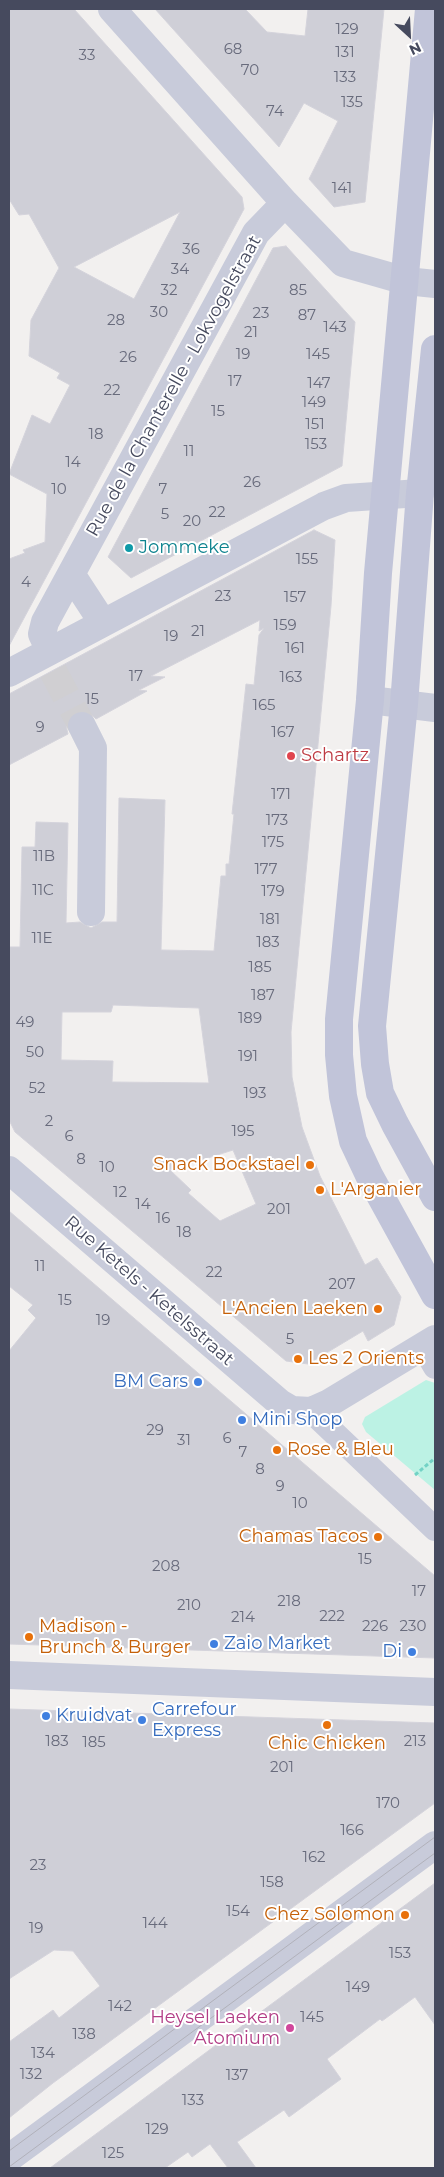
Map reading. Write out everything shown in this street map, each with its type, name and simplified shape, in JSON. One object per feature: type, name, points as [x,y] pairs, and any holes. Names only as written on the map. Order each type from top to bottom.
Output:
[{"type":"main road","points":[[429,9],[406,281],[385,496],[370,700],[339,1019],[339,1055],[343,1096],[353,1141],[369,1175],[435,1295]]},
{"type":"main road","points":[[435,349],[420,493],[404,704],[372,1026],[375,1064],[380,1093],[435,1197]]},
{"type":"street","points":[[112,9],[285,203],[343,263],[406,281],[435,284]]},
{"type":"street","name":"Rue de la Chanterelle - Lokvogelstraat","points":[[49,659],[42,634],[44,622],[256,233],[285,203]]},
{"type":"street","points":[[9,673],[49,659],[103,623],[324,506],[346,498],[420,493]]},
{"type":"street","points":[[71,574],[103,623]]},
{"type":"street","points":[[370,700],[435,708]]},
{"type":"street","points":[[82,726],[93,748],[91,912]]},
{"type":"street","name":"Rue Ketels - Ketelsstraat","points":[[9,1170],[280,1403],[301,1410]]},
{"type":"street","points":[[301,1410],[329,1403],[433,1354]]},
{"type":"street","points":[[301,1410],[408,1482],[435,1530]]},
{"type":"street","points":[[9,1676],[435,1692]]},
{"type":"street","points":[[9,2158],[435,1845]]},
{"type":"path","points":[[408,1482],[435,1458]]},
{"type":"green space","points":[[426,1380],[435,1383],[435,1490],[366,1432],[362,1424],[365,1417]]},
{"type":"building","points":[[9,9],[74,9],[242,197],[244,209],[9,646],[9,559],[25,553],[23,550],[45,542],[47,494],[9,474],[32,415],[50,424],[70,385],[57,378],[60,373],[29,356],[31,320],[59,268],[29,214],[19,215],[9,199]],"holes":[[[180,212],[134,299],[74,267]]]},
{"type":"building","points":[[155,9],[245,9],[267,32],[305,36],[308,9],[384,9],[365,202],[334,207],[309,179],[338,121],[304,103],[279,147]]},
{"type":"building","points":[[286,246],[355,322],[342,466],[131,578],[108,557],[273,248]]},
{"type":"building","points":[[314,530],[335,540],[331,606],[291,1032],[292,1077],[302,1127],[320,1176],[365,1265],[377,1258],[401,1297],[394,1325],[368,1341],[363,1331],[308,1364],[286,1361],[15,1132],[9,1120],[9,947],[20,947],[22,847],[35,847],[36,822],[68,823],[66,923],[80,922],[91,928],[102,922],[117,922],[119,798],[165,800],[161,950],[214,951],[221,876],[226,876],[226,864],[229,864],[234,814],[232,814],[246,684],[254,685],[259,635],[264,628],[259,631],[260,620],[151,676],[165,677],[139,690],[147,691],[96,719],[90,713],[83,710],[75,712],[69,718],[66,725],[68,734],[9,765],[9,694]],"holes":[[[113,1005],[199,1008],[209,1083],[112,1082],[113,1061],[61,1060],[62,1012],[111,1012]],[[233,1150],[256,1204],[220,1221],[188,1193],[191,1190],[170,1170]]]},
{"type":"building","points":[[9,1211],[435,1576],[435,1658],[9,1644],[9,1351],[36,1318],[28,1310],[33,1305],[9,1286]]},
{"type":"building","points":[[9,1709],[435,1723],[435,1803],[53,2083],[9,2118],[9,2042],[53,2010],[59,2018],[100,1986],[73,1951],[54,1950],[9,1979]]},
{"type":"building","points":[[435,1883],[435,2025],[415,1997],[382,2021],[380,2019],[327,2059],[341,2079],[289,2117],[284,2110],[237,2142],[256,2168],[228,2168],[210,2144],[192,2157],[188,2152],[165,2168],[50,2168]]},
{"type":"tunnel","points":[[53,671],[82,726]]},
{"type":"tram line","points":[[9,2151],[435,1837]]},
{"type":"tram line","points":[[9,2167],[435,1853]]},
{"type":"place","name":"Jommeke","points":[[129,548]]},
{"type":"place","name":"Schartz","points":[[291,756]]},
{"type":"place","name":"Snack Bockstael","points":[[310,1165]]},
{"type":"place","name":"L'Arganier","points":[[320,1190]]},
{"type":"place","name":"L'Ancien Laeken","points":[[378,1309]]},
{"type":"place","name":"Les 2 Orients","points":[[298,1359]]},
{"type":"place","name":"BM Cars","points":[[198,1382]]},
{"type":"place","name":"Mini Shop","points":[[242,1420]]},
{"type":"place","name":"Rose & Bleu","points":[[277,1450]]},
{"type":"place","name":"Chamas Tacos","points":[[378,1537]]},
{"type":"place","name":"Madison - Brunch & Burger","points":[[29,1637]]},
{"type":"place","name":"Zaio Market","points":[[214,1644]]},
{"type":"place","name":"Di","points":[[412,1652]]},
{"type":"place","name":"Kruidvat","points":[[46,1716]]},
{"type":"place","name":"Carrefour Express","points":[[142,1720]]},
{"type":"place","name":"Chic Chicken","points":[[327,1725]]},
{"type":"place","name":"Chez Solomon","points":[[405,1915]]},
{"type":"place","name":"Heysel Laeken Atomium","points":[[290,2028]]}]
